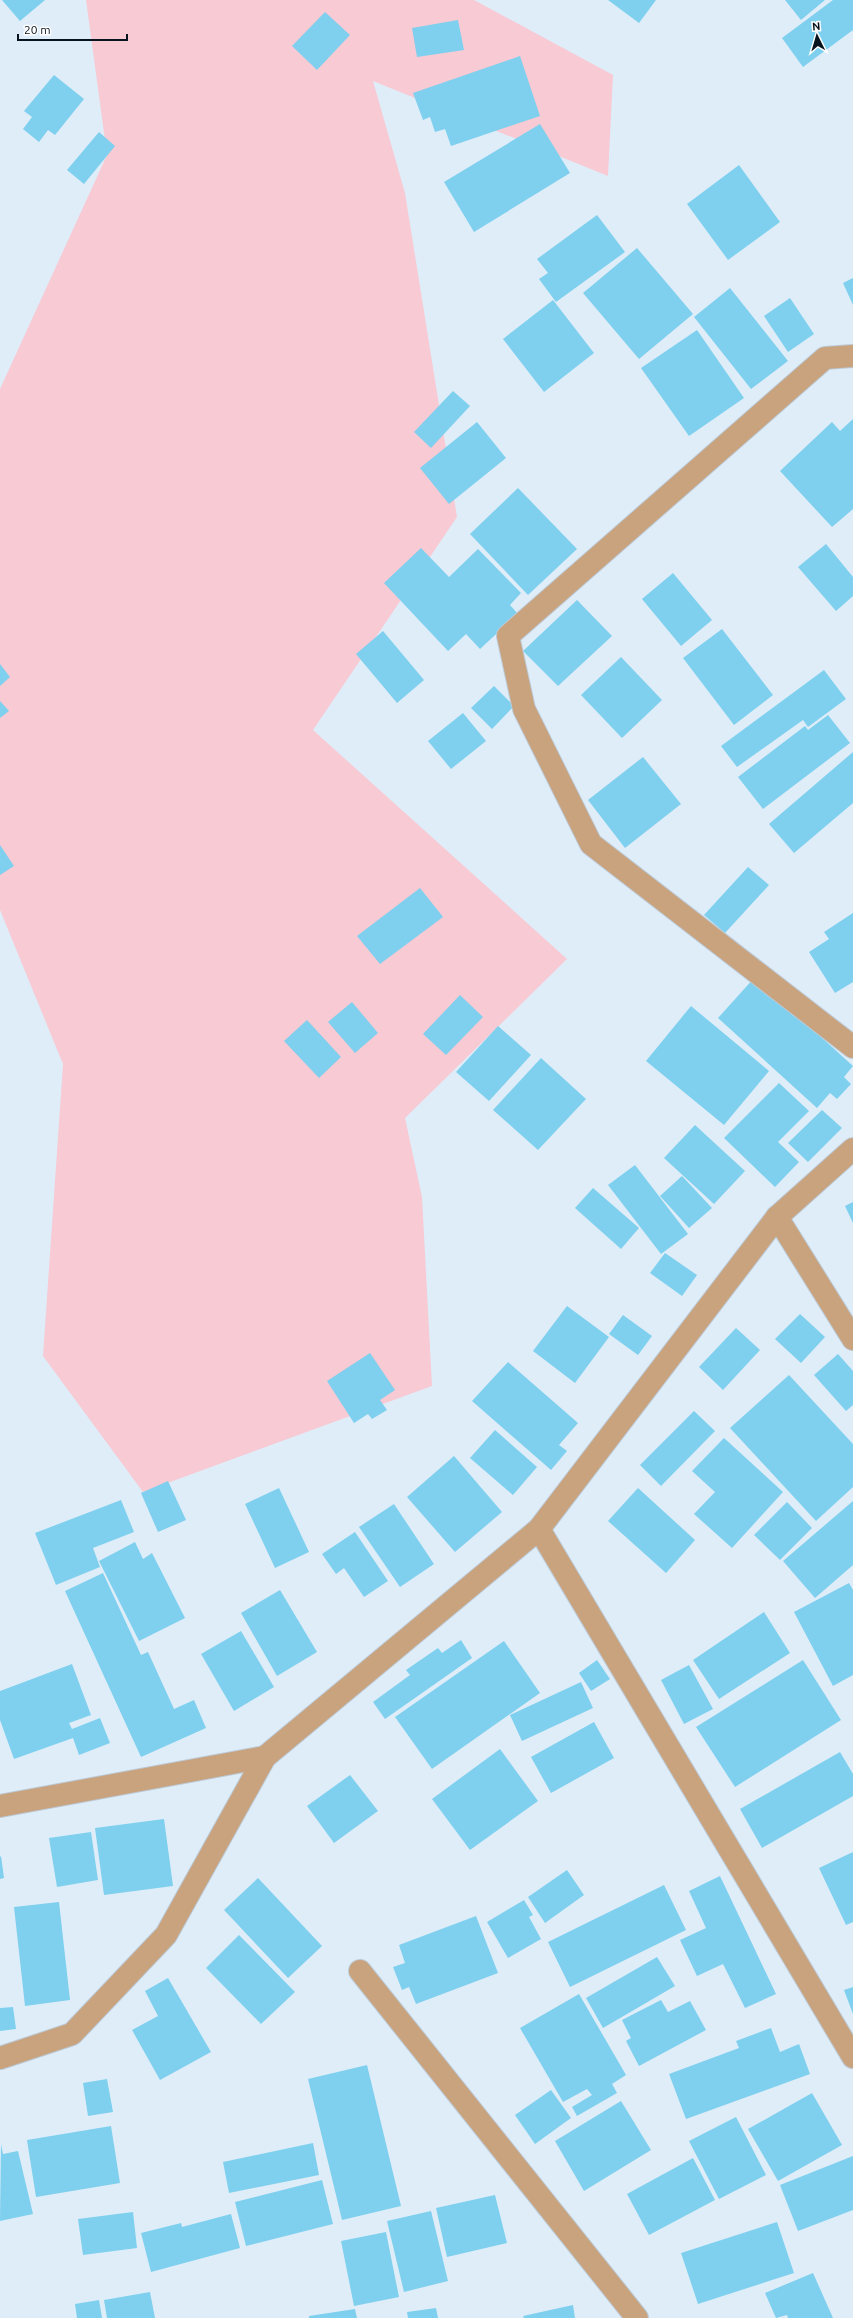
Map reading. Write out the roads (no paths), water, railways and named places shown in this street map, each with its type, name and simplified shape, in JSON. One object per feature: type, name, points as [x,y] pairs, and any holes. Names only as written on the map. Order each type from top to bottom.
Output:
[{"type":"street","points":[[853,356],[825,358],[508,636],[524,709],[591,844],[853,1047]]},
{"type":"street","points":[[0,2058],[72,2034],[166,1934],[265,1757],[538,1529],[777,1217],[853,1149]]},
{"type":"street","points":[[777,1217],[853,1339]]},
{"type":"street","points":[[538,1529],[853,2056]]},
{"type":"street","points":[[0,1806],[265,1757]]},
{"type":"street","points":[[360,1971],[637,2318]]}]
